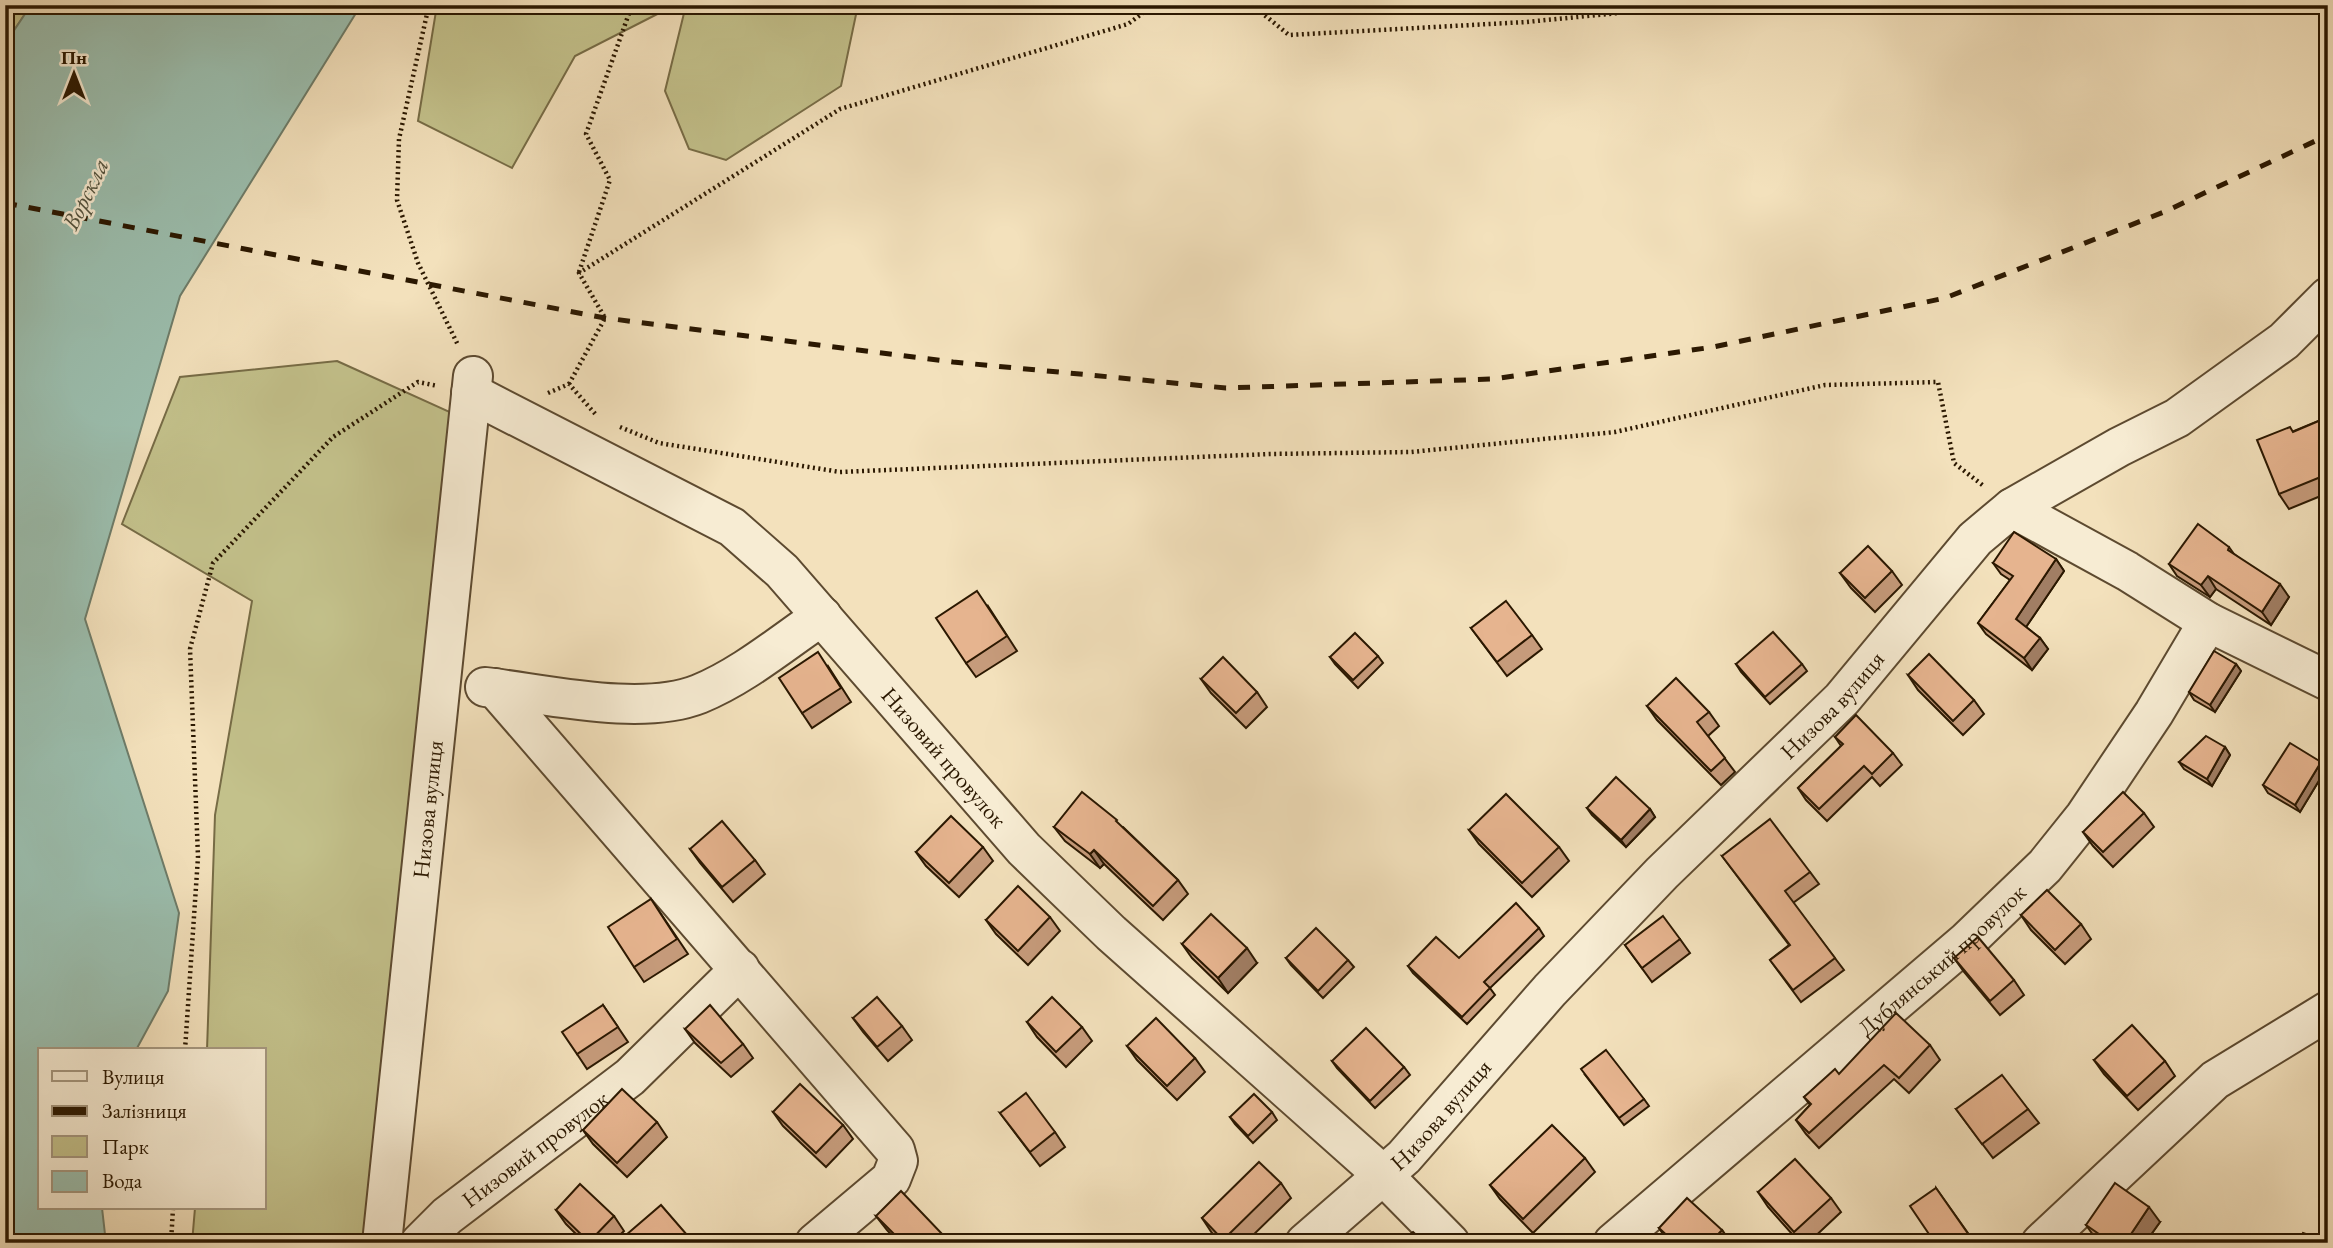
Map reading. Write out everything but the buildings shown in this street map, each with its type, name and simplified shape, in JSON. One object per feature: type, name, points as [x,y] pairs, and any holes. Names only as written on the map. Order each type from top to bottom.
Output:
[{"type":"street","name":"Низова вулиця","points":[[1305,1243],[1404,1157],[1550,990],[1662,873],[1842,699],[1975,539],[2012,508],[2119,447],[2177,418],[2284,341],[2328,297]]},
{"type":"street","name":"Низовий провулок","points":[[472,384],[732,527],[782,571],[1024,849],[1111,933],[1383,1175]]},
{"type":"street","name":"Низова вулиця","points":[[382,1243],[472,384]]},
{"type":"street","points":[[2012,508],[2127,571],[2208,622],[2328,681]]},
{"type":"street","points":[[441,681],[612,703],[671,702],[725,682],[822,616]]},
{"type":"street","name":"Дублянський провулок","points":[[1613,1243],[1967,941],[2045,866],[2085,816],[2154,713],[2208,622]]},
{"type":"street","points":[[495,688],[895,1150],[898,1161],[891,1179],[834,1237]]},
{"type":"street","name":"Низовий провулок","points":[[419,1243],[447,1216],[630,1077],[740,969]]},
{"type":"street","points":[[2041,1243],[2215,1080],[2328,1011]]},
{"type":"street","name":"Низова вулиця","points":[[1383,1175],[1450,1243]]},
{"type":"path","points":[[185,1048],[198,857],[190,649],[213,563],[333,437],[418,382],[472,384],[418,263],[397,200],[399,139],[429,5]]},
{"type":"path","points":[[538,397],[569,384],[605,318],[579,273],[610,180],[586,134],[632,5]]},
{"type":"path","points":[[579,273],[840,109],[1128,24],[1154,5]]},
{"type":"path","points":[[1252,5],[1289,35],[1527,22],[1639,11],[1649,5]]},
{"type":"path","points":[[610,423],[659,443],[840,472],[1228,455],[1411,452],[1615,432],[1825,385],[1938,382],[1954,463],[2012,508]]},
{"type":"path","points":[[569,384],[598,418]]},
{"type":"path","points":[[171,1243],[173,1210]]},
{"type":"green space","points":[[5,5],[31,5],[5,44]]},
{"type":"green space","points":[[437,5],[675,5],[575,56],[512,168],[418,121]]},
{"type":"green space","points":[[686,5],[858,5],[841,86],[726,160],[689,149],[665,91]]},
{"type":"green space","points":[[337,361],[452,413],[363,1243],[192,1243],[195,1210],[266,1210],[266,1048],[207,1048],[215,815],[252,601],[122,524],[180,377]]},
{"type":"water","name":"Ворскла","points":[[31,5],[361,5],[180,296],[85,619],[179,913],[168,991],[137,1048],[38,1048],[38,1210],[102,1210],[106,1243],[5,1243],[5,44]]},
{"type":"railway","points":[[5,203],[605,318],[953,362],[1226,388],[1493,379],[1713,347],[1945,298],[2164,212],[2328,135]]}]
